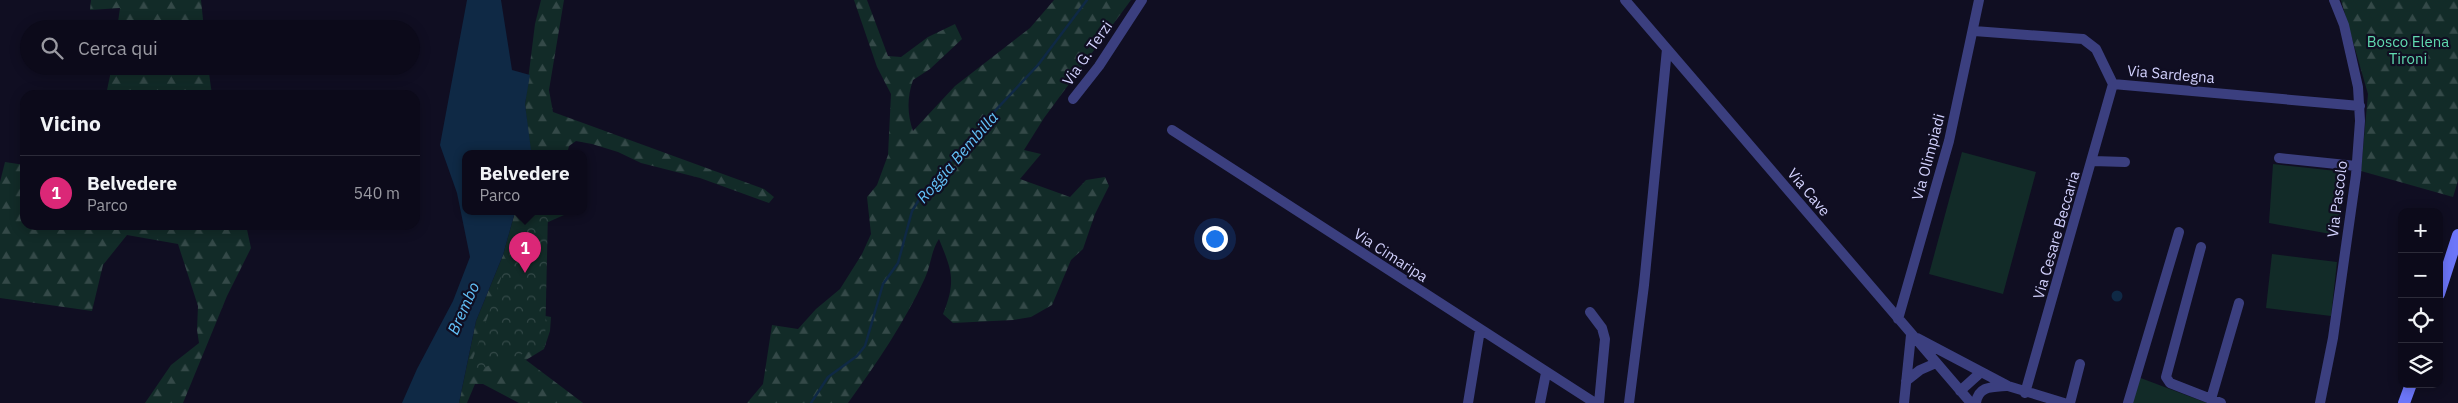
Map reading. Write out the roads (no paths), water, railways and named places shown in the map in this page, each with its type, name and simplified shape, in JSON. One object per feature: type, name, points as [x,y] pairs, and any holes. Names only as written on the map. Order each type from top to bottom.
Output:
[{"type":"street","name":"Via G. Terzi","points":[[1073,99],[1099,66],[1142,0]]},
{"type":"street","name":"Via Cave","points":[[1625,0],[1971,403]]},
{"type":"street","name":"Via Olimpiadi","points":[[1898,319],[1949,141],[1980,0]]},
{"type":"street","name":"Via Pascolo","points":[[2320,403],[2333,338],[2356,166],[2360,106],[2345,30],[2334,0]]},
{"type":"street","name":"Via Sardegna","points":[[1974,31],[2083,39],[2096,50],[2113,84],[2360,106]]},
{"type":"street","points":[[1629,403],[1644,285],[1667,49]]},
{"type":"street","name":"Via Cesare Beccaria","points":[[2025,393],[2093,162],[2113,84]]},
{"type":"street","name":"Via Cimaripa","points":[[1172,130],[1546,373],[1597,403]]},
{"type":"street","points":[[2279,158],[2356,166]]},
{"type":"street","points":[[2093,162],[2126,162]]},
{"type":"street","points":[[2128,403],[2179,232]]},
{"type":"street","points":[[2443,282],[2458,235]]},
{"type":"street","points":[[2201,247],[2166,377],[2170,383],[2216,401],[2239,303]]},
{"type":"street","points":[[1590,312],[1602,328],[1606,339],[1597,403]]},
{"type":"street","points":[[1468,403],[1480,330]]},
{"type":"street","points":[[1904,403],[1912,336],[1929,343],[1980,373],[2008,386],[2025,393],[2064,403]]},
{"type":"street","points":[[1906,381],[1920,370],[1936,363]]},
{"type":"street","points":[[2070,403],[2080,364]]},
{"type":"street","points":[[1540,403],[1546,373]]},
{"type":"street","points":[[1960,391],[1980,373]]},
{"type":"street","points":[[1976,403],[1978,396],[1983,390],[2008,386]]},
{"type":"street","points":[[2404,403],[2410,388]]},
{"type":"water","name":"Brembo","points":[[467,0],[501,0],[512,70],[530,75],[525,104],[531,150],[462,150],[462,215],[514,215],[503,255],[476,321],[459,403],[402,403],[417,369],[453,301],[470,257],[457,193],[440,145]]},
{"type":"water","points":[[2117,290],[2123,296],[2117,302],[2111,296]]},
{"type":"waterway","name":"Roggia Bembilla","points":[[811,403],[828,377],[857,356],[865,346],[883,284],[898,263],[912,211],[922,195],[977,130],[1038,65],[1087,0]]},
{"type":"place","name":"Belvedere","points":[[525,273]]},
{"type":"park label","name":"Bosco Elena Tironi","points":[[2408,50]]}]
